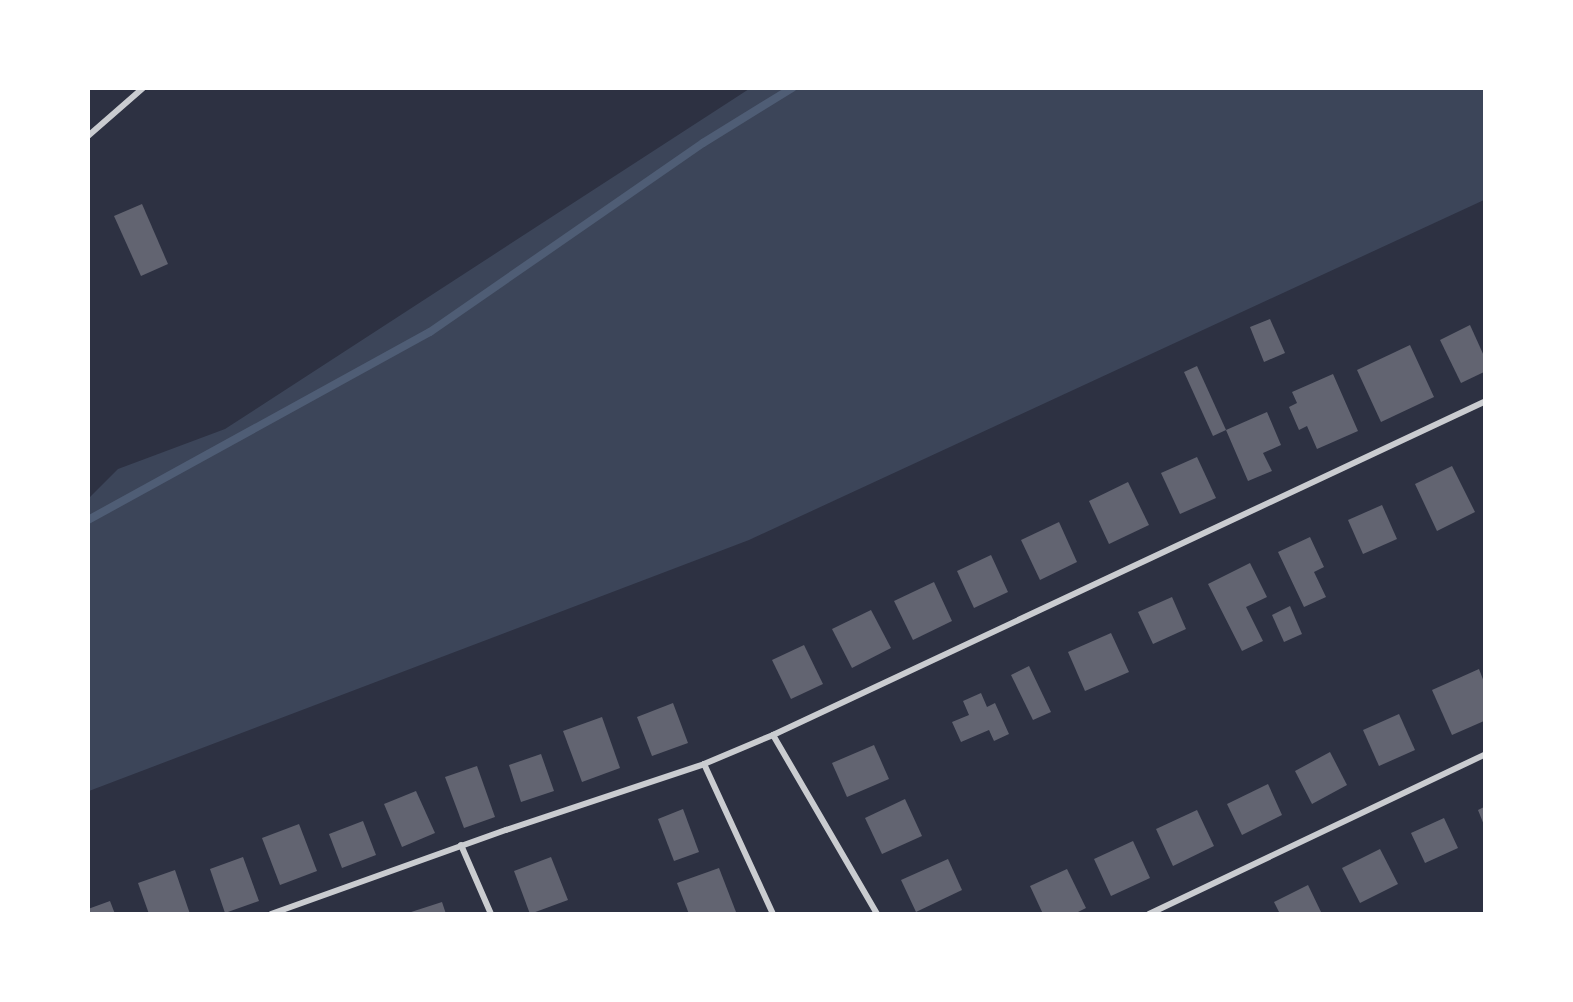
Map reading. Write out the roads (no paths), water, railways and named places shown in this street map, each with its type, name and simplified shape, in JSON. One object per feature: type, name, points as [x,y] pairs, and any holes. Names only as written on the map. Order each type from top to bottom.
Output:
[{"type":"street","points":[[88,136],[144,88]]},
{"type":"street","points":[[271,914],[461,845],[704,764],[773,735],[1485,402]]},
{"type":"street","points":[[773,735],[877,914]]},
{"type":"street","points":[[1149,914],[1485,755]]},
{"type":"street","points":[[704,764],[773,914]]},
{"type":"street","points":[[461,845],[491,914]]},
{"type":"waterway","points":[[88,520],[430,332],[703,143],[792,88]]}]
